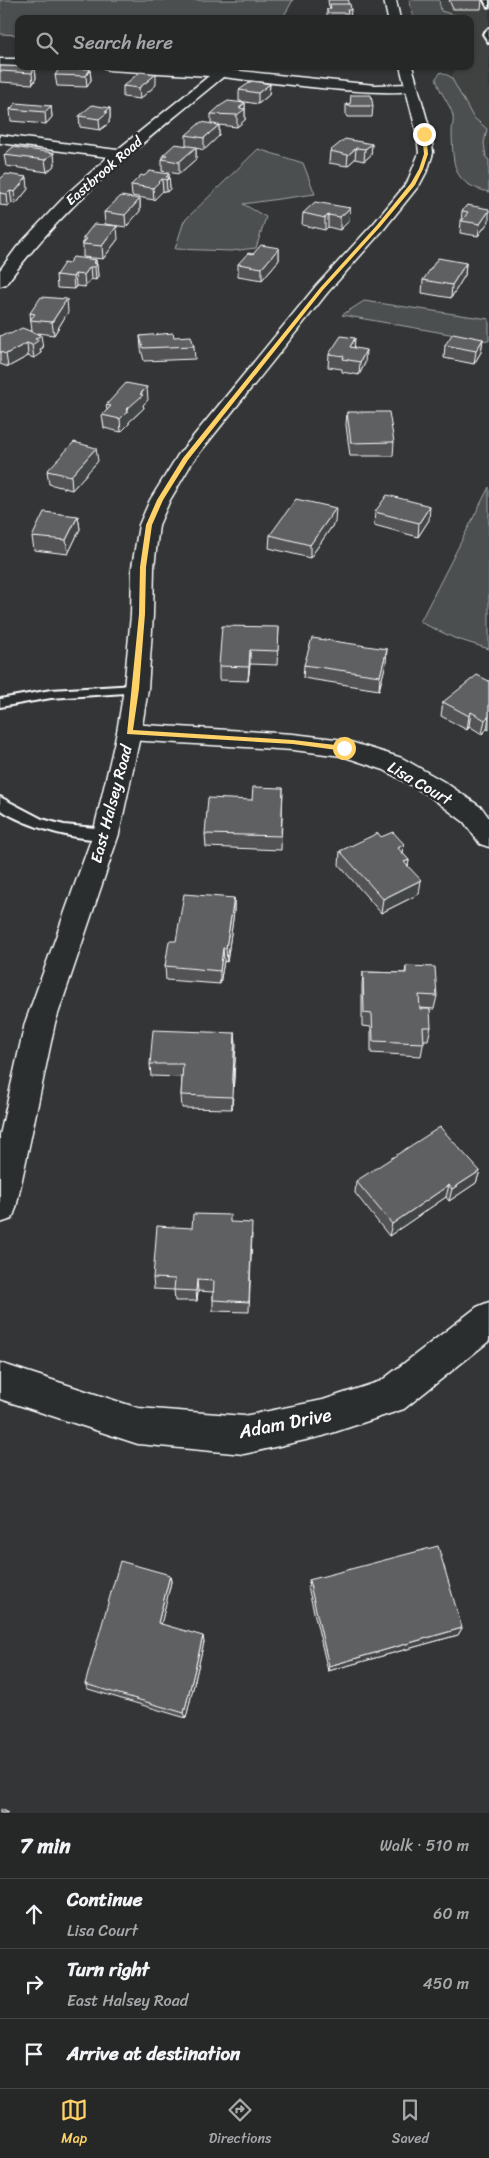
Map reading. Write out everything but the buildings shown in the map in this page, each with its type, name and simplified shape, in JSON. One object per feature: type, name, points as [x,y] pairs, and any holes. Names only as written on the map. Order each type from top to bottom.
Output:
[{"type":"street","points":[[390,0],[393,15]]},
{"type":"street","points":[[0,63],[15,63]]},
{"type":"street","points":[[172,70],[376,89],[411,88]]},
{"type":"street","name":"East Halsey Road","points":[[0,1208],[7,1141],[40,1023],[106,834],[129,732],[136,689],[142,614],[143,567],[149,525],[160,500],[185,459],[322,289],[379,226],[413,184],[426,154],[424,134],[407,70]]},
{"type":"street","name":"Eastbrook Road","points":[[0,281],[32,240],[65,205],[121,155],[220,73]]},
{"type":"street","points":[[0,139],[121,155]]},
{"type":"street","name":"Lisa Court","points":[[129,732],[293,742],[344,748],[393,764],[437,789],[473,815],[489,838]]},
{"type":"street","name":"Adam Drive","points":[[0,1381],[138,1426],[244,1435],[323,1418],[391,1396],[489,1319]]},
{"type":"lane","points":[[487,0],[489,4]]},
{"type":"lane","points":[[489,30],[486,34],[489,41]]},
{"type":"lane","points":[[0,695],[6,701],[61,692],[136,689]]},
{"type":"lane","points":[[0,802],[9,810],[38,823],[75,832],[106,834]]},
{"type":"shaded area","points":[[0,0],[293,0],[284,15],[15,15],[15,35],[0,34]]},
{"type":"shaded area","points":[[409,0],[439,0],[441,11],[454,15],[413,15]]},
{"type":"shaded area","points":[[439,0],[489,0],[489,160],[486,158],[484,143],[486,129],[473,117],[451,77],[455,70],[474,70],[474,15],[454,15],[441,11]]},
{"type":"shaded area","points":[[441,72],[451,77],[473,117],[487,129],[484,143],[486,158],[489,160],[489,192],[468,184],[457,171],[453,154],[453,116],[436,78]]},
{"type":"shaded area","points":[[258,149],[303,163],[315,194],[243,204],[266,217],[256,248],[231,251],[175,249],[184,221]]},
{"type":"shaded area","points":[[364,301],[489,319],[489,341],[342,315]]},
{"type":"shaded area","points":[[489,487],[489,649],[454,638],[420,622]]},
{"type":"route","points":[[344,748],[293,742],[129,732],[136,689],[142,614],[143,567],[149,525],[160,500],[185,459],[322,289],[379,226],[413,184],[426,154],[424,134]]}]
